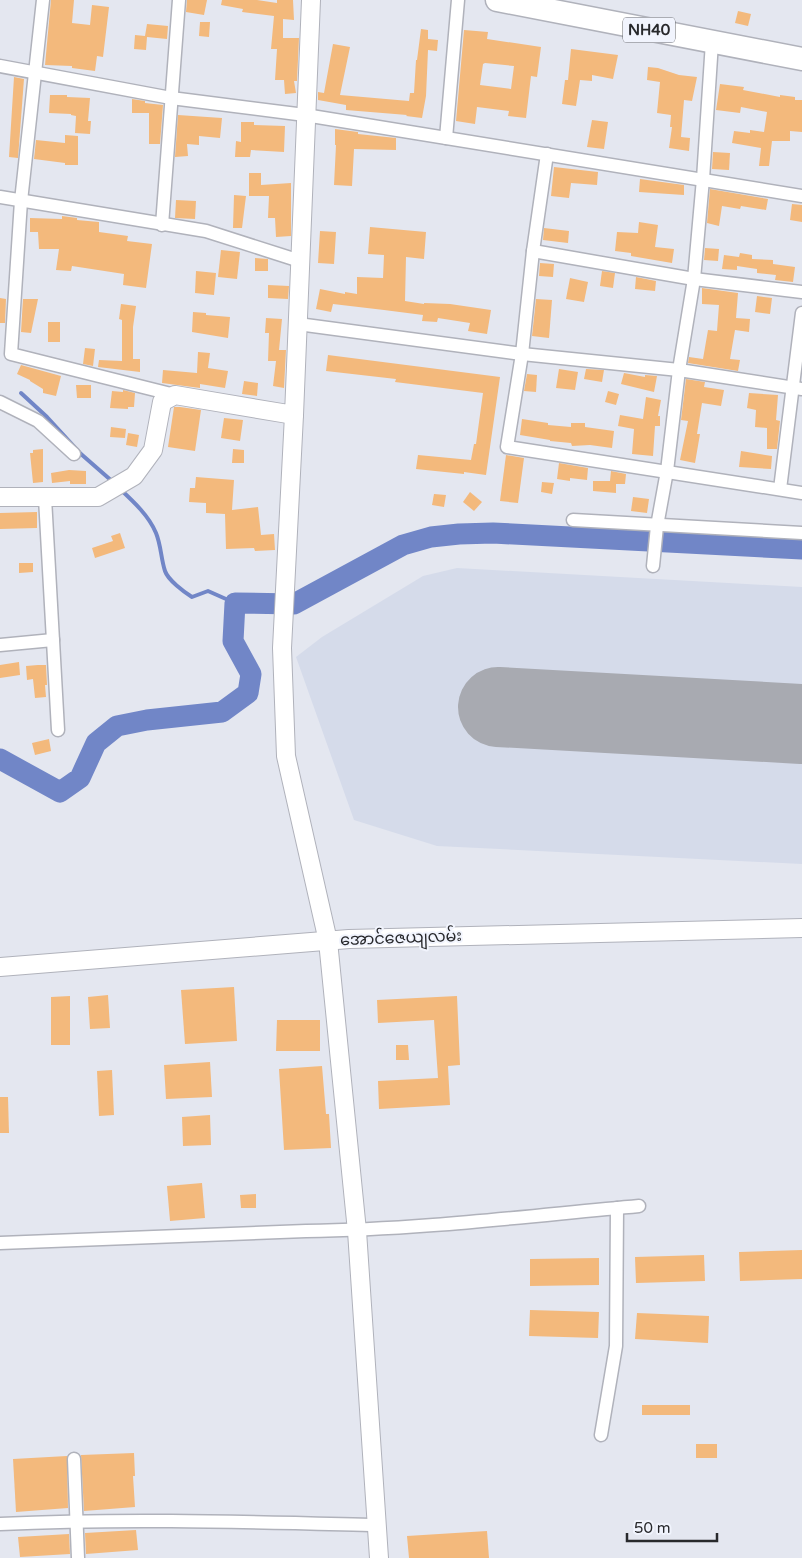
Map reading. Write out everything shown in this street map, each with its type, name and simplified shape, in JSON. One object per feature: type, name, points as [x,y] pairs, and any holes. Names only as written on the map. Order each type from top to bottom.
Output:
[{"type":"highway","name":"NH40","points":[[497,0],[802,59]]},
{"type":"street","points":[[43,0],[21,201],[11,354],[175,395],[294,415]]},
{"type":"street","points":[[162,225],[179,0]]},
{"type":"street","points":[[311,0],[294,415],[282,648],[286,756],[328,940],[357,1230],[379,1558]]},
{"type":"street","points":[[446,138],[458,0]]},
{"type":"street","points":[[653,566],[679,370],[694,279],[712,42]]},
{"type":"street","points":[[0,66],[171,98],[305,115],[802,196]]},
{"type":"street","points":[[546,154],[522,354],[507,447],[802,493]]},
{"type":"street","points":[[0,197],[206,231],[300,261]]},
{"type":"street","points":[[533,251],[694,279],[802,292]]},
{"type":"street","points":[[780,490],[797,388],[802,313]]},
{"type":"street","points":[[298,324],[522,354],[679,370],[797,388]]},
{"type":"street","points":[[0,497],[98,497],[116,487],[134,476],[153,450],[162,402],[175,395]]},
{"type":"street","points":[[0,402],[38,421],[74,454]]},
{"type":"street","points":[[45,498],[58,730]]},
{"type":"street","points":[[573,520],[802,533]]},
{"type":"street","points":[[0,645],[53,640]]},
{"type":"street","name":"အောင်ဇေယျလမ်း","points":[[0,967],[328,940],[802,928]]},
{"type":"street","points":[[0,1243],[357,1230],[639,1206]]},
{"type":"street","points":[[601,1435],[616,1346],[617,1208]]},
{"type":"street","points":[[74,1459],[78,1558]]},
{"type":"street","points":[[0,1524],[76,1521],[377,1526]]},
{"type":"shaded area","points":[[457,568],[802,587],[802,864],[437,846],[354,820],[296,657],[322,637],[423,576]]},
{"type":"building","points":[[51,0],[74,0],[72,23],[90,25],[92,5],[109,7],[103,57],[97,56],[95,71],[72,68],[72,66],[45,65]]},
{"type":"building","points":[[187,0],[207,0],[204,15],[186,12]]},
{"type":"building","points":[[222,0],[257,0],[277,3],[277,0],[293,0],[294,20],[283,19],[283,38],[299,38],[297,81],[294,81],[296,93],[285,94],[284,80],[275,80],[277,49],[271,49],[274,16],[242,12],[243,9],[221,5]]},
{"type":"building","points":[[738,11],[751,14],[748,26],[735,23]]},
{"type":"building","points":[[200,22],[210,22],[209,37],[199,36]]},
{"type":"building","points":[[147,24],[168,26],[167,39],[147,37],[146,50],[134,49],[135,35],[145,36]]},
{"type":"building","points":[[421,29],[428,30],[428,39],[438,40],[437,51],[428,50],[426,96],[422,118],[346,110],[346,105],[318,100],[318,92],[324,93],[333,44],[350,47],[340,95],[409,101],[410,93],[414,93],[416,60]]},
{"type":"building","points":[[464,30],[488,32],[487,39],[541,47],[537,77],[531,76],[526,118],[508,116],[509,111],[477,107],[475,124],[456,121]],"holes":[[[483,64],[514,66],[511,89],[480,85]]]},
{"type":"building","points":[[571,49],[618,55],[613,79],[592,75],[592,81],[580,80],[576,106],[562,104],[565,80],[568,80]]},
{"type":"building","points":[[648,67],[658,68],[679,75],[697,77],[692,101],[684,100],[681,137],[690,138],[689,151],[669,148],[672,127],[670,127],[671,115],[657,113],[660,82],[647,80]]},
{"type":"building","points":[[14,77],[24,79],[18,158],[9,157]]},
{"type":"building","points":[[720,84],[744,87],[743,90],[780,97],[780,95],[795,97],[795,100],[802,100],[802,132],[790,131],[790,141],[772,141],[769,166],[759,166],[761,148],[732,143],[734,131],[750,133],[750,130],[764,132],[767,112],[741,107],[740,113],[716,110]]},
{"type":"building","points":[[50,95],[90,98],[88,121],[91,121],[90,134],[75,133],[76,116],[49,113]]},
{"type":"building","points":[[132,99],[163,105],[160,144],[149,144],[149,113],[132,113]]},
{"type":"building","points":[[178,115],[222,118],[220,138],[199,136],[199,145],[187,144],[188,156],[175,157]]},
{"type":"building","points":[[592,120],[608,122],[604,149],[587,147]]},
{"type":"building","points":[[241,122],[254,122],[254,125],[285,126],[284,152],[251,150],[250,157],[235,157],[236,141],[241,142]]},
{"type":"building","points":[[335,129],[358,132],[358,134],[396,138],[396,150],[354,149],[352,186],[334,185]]},
{"type":"building","points":[[65,135],[78,136],[78,165],[65,165],[65,163],[34,159],[36,140],[65,143]]},
{"type":"building","points":[[713,152],[730,153],[729,170],[712,169]]},
{"type":"building","points":[[554,167],[598,172],[597,185],[571,183],[569,198],[551,196]]},
{"type":"building","points":[[249,173],[261,173],[261,185],[291,183],[291,236],[276,237],[275,218],[268,218],[269,196],[249,196]]},
{"type":"building","points":[[640,179],[684,185],[684,195],[639,192]]},
{"type":"building","points":[[710,189],[768,199],[766,210],[741,206],[740,209],[722,206],[719,226],[707,223]]},
{"type":"building","points":[[234,195],[246,196],[242,228],[233,228]]},
{"type":"building","points":[[176,200],[196,201],[195,219],[175,218]]},
{"type":"building","points":[[792,204],[802,205],[802,222],[790,220]]},
{"type":"building","points":[[62,216],[77,218],[77,220],[99,222],[99,232],[128,236],[127,241],[152,244],[146,288],[123,285],[124,274],[72,266],[71,271],[56,270],[59,249],[39,249],[38,232],[30,232],[30,218],[62,219]]},
{"type":"building","points":[[639,222],[658,225],[655,247],[674,249],[672,263],[631,256],[631,253],[615,251],[617,232],[638,233]]},
{"type":"building","points":[[370,227],[426,232],[424,259],[406,257],[405,301],[424,304],[450,304],[491,310],[487,334],[468,331],[470,323],[438,318],[437,322],[422,321],[423,315],[333,304],[331,312],[316,309],[320,289],[345,294],[345,292],[357,294],[357,277],[383,278],[384,255],[368,254]]},
{"type":"building","points":[[544,228],[569,231],[568,243],[543,240]]},
{"type":"building","points":[[320,231],[336,232],[334,264],[318,263]]},
{"type":"building","points":[[705,248],[719,249],[718,261],[704,260]]},
{"type":"building","points":[[221,250],[240,252],[237,279],[218,277]]},
{"type":"building","points":[[740,253],[752,255],[752,259],[773,260],[773,264],[795,267],[793,282],[775,280],[776,275],[757,273],[757,269],[737,266],[737,270],[722,269],[724,255],[739,257]]},
{"type":"building","points":[[255,258],[268,259],[268,271],[255,271]]},
{"type":"building","points":[[540,263],[554,264],[553,277],[539,276]]},
{"type":"building","points":[[196,271],[216,273],[214,295],[195,293]]},
{"type":"building","points":[[602,271],[615,273],[613,288],[600,286]]},
{"type":"building","points":[[636,277],[656,281],[655,291],[635,289]]},
{"type":"building","points":[[570,278],[588,282],[584,302],[566,299]]},
{"type":"building","points":[[268,285],[289,286],[288,299],[268,298]]},
{"type":"building","points":[[702,288],[738,293],[736,318],[750,319],[749,332],[735,330],[730,359],[740,360],[738,371],[688,363],[689,357],[703,359],[708,330],[717,331],[719,305],[702,304]]},
{"type":"building","points":[[757,296],[772,298],[770,314],[755,312]]},
{"type":"building","points":[[0,298],[6,299],[5,323],[0,323]]},
{"type":"building","points":[[23,299],[38,299],[31,333],[21,332]]},
{"type":"building","points":[[536,299],[552,300],[549,338],[532,336]]},
{"type":"building","points":[[121,304],[136,306],[133,327],[133,359],[140,359],[140,372],[98,367],[99,360],[122,361],[122,320],[119,319]]},
{"type":"building","points":[[193,312],[230,317],[228,338],[192,332]]},
{"type":"building","points":[[266,318],[282,319],[279,350],[286,350],[284,388],[273,386],[276,361],[268,361],[269,333],[265,333]]},
{"type":"building","points":[[48,322],[60,322],[60,342],[48,342]]},
{"type":"building","points":[[85,348],[95,349],[93,366],[83,364]]},
{"type":"building","points":[[198,352],[210,353],[208,368],[228,371],[225,388],[200,384],[200,388],[162,383],[163,370],[197,373]]},
{"type":"building","points":[[328,355],[500,377],[486,475],[416,469],[418,455],[471,460],[474,444],[476,444],[483,393],[395,382],[396,379],[326,371]]},
{"type":"building","points":[[21,365],[61,376],[56,396],[43,393],[43,389],[17,374]]},
{"type":"building","points":[[559,369],[578,372],[575,390],[556,388]]},
{"type":"building","points":[[586,369],[604,370],[602,382],[584,379]]},
{"type":"building","points":[[624,373],[645,377],[645,375],[657,376],[654,392],[621,384]]},
{"type":"building","points":[[527,374],[537,375],[536,392],[524,391]]},
{"type":"building","points":[[686,379],[705,382],[704,387],[724,390],[721,406],[702,403],[697,434],[700,434],[695,463],[680,460],[688,421],[681,420]]},
{"type":"building","points":[[244,381],[258,383],[257,396],[242,394]]},
{"type":"building","points":[[76,385],[91,385],[91,398],[77,398]]},
{"type":"building","points":[[123,390],[135,393],[134,407],[128,407],[128,409],[110,408],[112,391],[123,392]]},
{"type":"building","points":[[608,391],[619,394],[616,405],[605,402]]},
{"type":"building","points":[[749,393],[778,395],[776,420],[780,421],[777,449],[767,449],[767,428],[755,427],[756,410],[747,408]]},
{"type":"building","points":[[646,397],[661,400],[658,416],[660,416],[660,426],[655,426],[653,456],[632,454],[634,429],[618,426],[620,415],[643,419]]},
{"type":"building","points":[[174,407],[201,410],[195,451],[168,447]]},
{"type":"building","points":[[224,418],[243,420],[240,441],[221,438]]},
{"type":"building","points":[[522,419],[548,423],[548,425],[571,427],[571,423],[585,423],[585,427],[614,431],[612,448],[590,445],[572,446],[571,443],[520,435]]},
{"type":"building","points":[[111,427],[126,429],[125,438],[110,437]]},
{"type":"building","points":[[128,433],[139,435],[137,447],[126,445]]},
{"type":"building","points":[[43,449],[43,482],[33,483],[30,453],[33,453],[33,450]]},
{"type":"building","points":[[233,449],[244,450],[244,463],[232,463]]},
{"type":"building","points":[[741,451],[772,456],[771,469],[739,467]]},
{"type":"building","points":[[506,455],[524,458],[518,503],[500,501]]},
{"type":"building","points":[[559,463],[588,468],[587,480],[570,478],[570,481],[557,479]]},
{"type":"building","points":[[69,470],[86,471],[86,484],[70,484],[70,481],[52,483],[51,473]]},
{"type":"building","points":[[611,471],[626,474],[625,484],[616,484],[616,493],[593,491],[593,481],[610,481]]},
{"type":"building","points":[[196,477],[234,480],[232,510],[258,507],[261,535],[274,534],[275,550],[255,551],[254,548],[226,549],[225,514],[206,513],[206,503],[189,502],[190,488],[195,488]]},
{"type":"building","points":[[542,482],[554,483],[552,494],[541,492]]},
{"type":"building","points":[[470,492],[482,502],[474,511],[463,502]]},
{"type":"building","points":[[434,494],[446,495],[444,507],[432,505]]},
{"type":"building","points":[[633,497],[649,499],[647,513],[631,511]]},
{"type":"building","points":[[37,512],[37,528],[0,529],[0,513]]},
{"type":"building","points":[[120,533],[125,548],[95,558],[92,548],[113,541],[111,536]]},
{"type":"building","points":[[19,563],[33,563],[33,572],[19,573]]},
{"type":"building","points":[[19,662],[20,675],[0,678],[0,665]]},
{"type":"building","points":[[46,665],[46,697],[35,698],[33,679],[27,680],[26,666]]},
{"type":"building","points":[[49,739],[51,751],[35,755],[32,743]]},
{"type":"building","points":[[234,987],[237,1041],[185,1044],[181,990]]},
{"type":"building","points":[[108,995],[110,1028],[90,1029],[88,997]]},
{"type":"building","points":[[70,996],[70,1045],[51,1045],[51,997]]},
{"type":"building","points":[[457,996],[460,1065],[448,1066],[450,1105],[379,1109],[378,1081],[438,1078],[434,1020],[378,1023],[377,1000]]},
{"type":"building","points":[[277,1020],[320,1020],[320,1051],[276,1051]]},
{"type":"building","points":[[396,1045],[408,1045],[409,1060],[396,1060]]},
{"type":"building","points":[[210,1062],[212,1097],[166,1099],[164,1065]]},
{"type":"building","points":[[322,1066],[326,1114],[329,1114],[331,1148],[284,1150],[279,1069]]},
{"type":"building","points":[[112,1070],[114,1115],[99,1116],[97,1071]]},
{"type":"building","points":[[0,1097],[8,1097],[9,1133],[0,1133]]},
{"type":"building","points":[[210,1115],[211,1145],[183,1146],[182,1117]]},
{"type":"building","points":[[202,1183],[205,1218],[170,1221],[167,1186]]},
{"type":"building","points":[[256,1194],[256,1208],[241,1208],[240,1195]]},
{"type":"building","points":[[802,1250],[802,1279],[740,1281],[739,1252]]},
{"type":"building","points":[[704,1255],[705,1281],[636,1283],[635,1257]]},
{"type":"building","points":[[599,1258],[599,1285],[530,1286],[530,1259]]},
{"type":"building","points":[[530,1310],[599,1312],[598,1338],[529,1336]]},
{"type":"building","points":[[637,1313],[709,1316],[708,1343],[635,1339]]},
{"type":"building","points":[[642,1405],[690,1405],[690,1415],[642,1415]]},
{"type":"building","points":[[696,1444],[717,1444],[717,1458],[696,1458]]},
{"type":"building","points":[[134,1453],[135,1507],[84,1511],[81,1455]]},
{"type":"building","points":[[67,1456],[68,1508],[16,1512],[13,1459]]},
{"type":"building","points":[[136,1530],[138,1550],[86,1554],[85,1533]]},
{"type":"building","points":[[487,1531],[489,1558],[409,1558],[407,1536]]},
{"type":"building","points":[[69,1534],[70,1554],[20,1557],[18,1537]]},
{"type":"waterway","points":[[21,393],[47,417],[81,454],[113,482]]},
{"type":"waterway","points":[[120,489],[141,510],[153,527],[159,542],[165,571],[173,582],[192,597],[208,591],[235,603]]},
{"type":"waterway","points":[[0,759],[60,792],[80,778],[96,743],[117,726],[147,720],[222,712],[248,693],[251,674],[233,641],[235,603],[294,604],[403,545],[431,537],[493,533],[802,549]]},
{"type":"runway","points":[[498,707],[802,724]]}]
